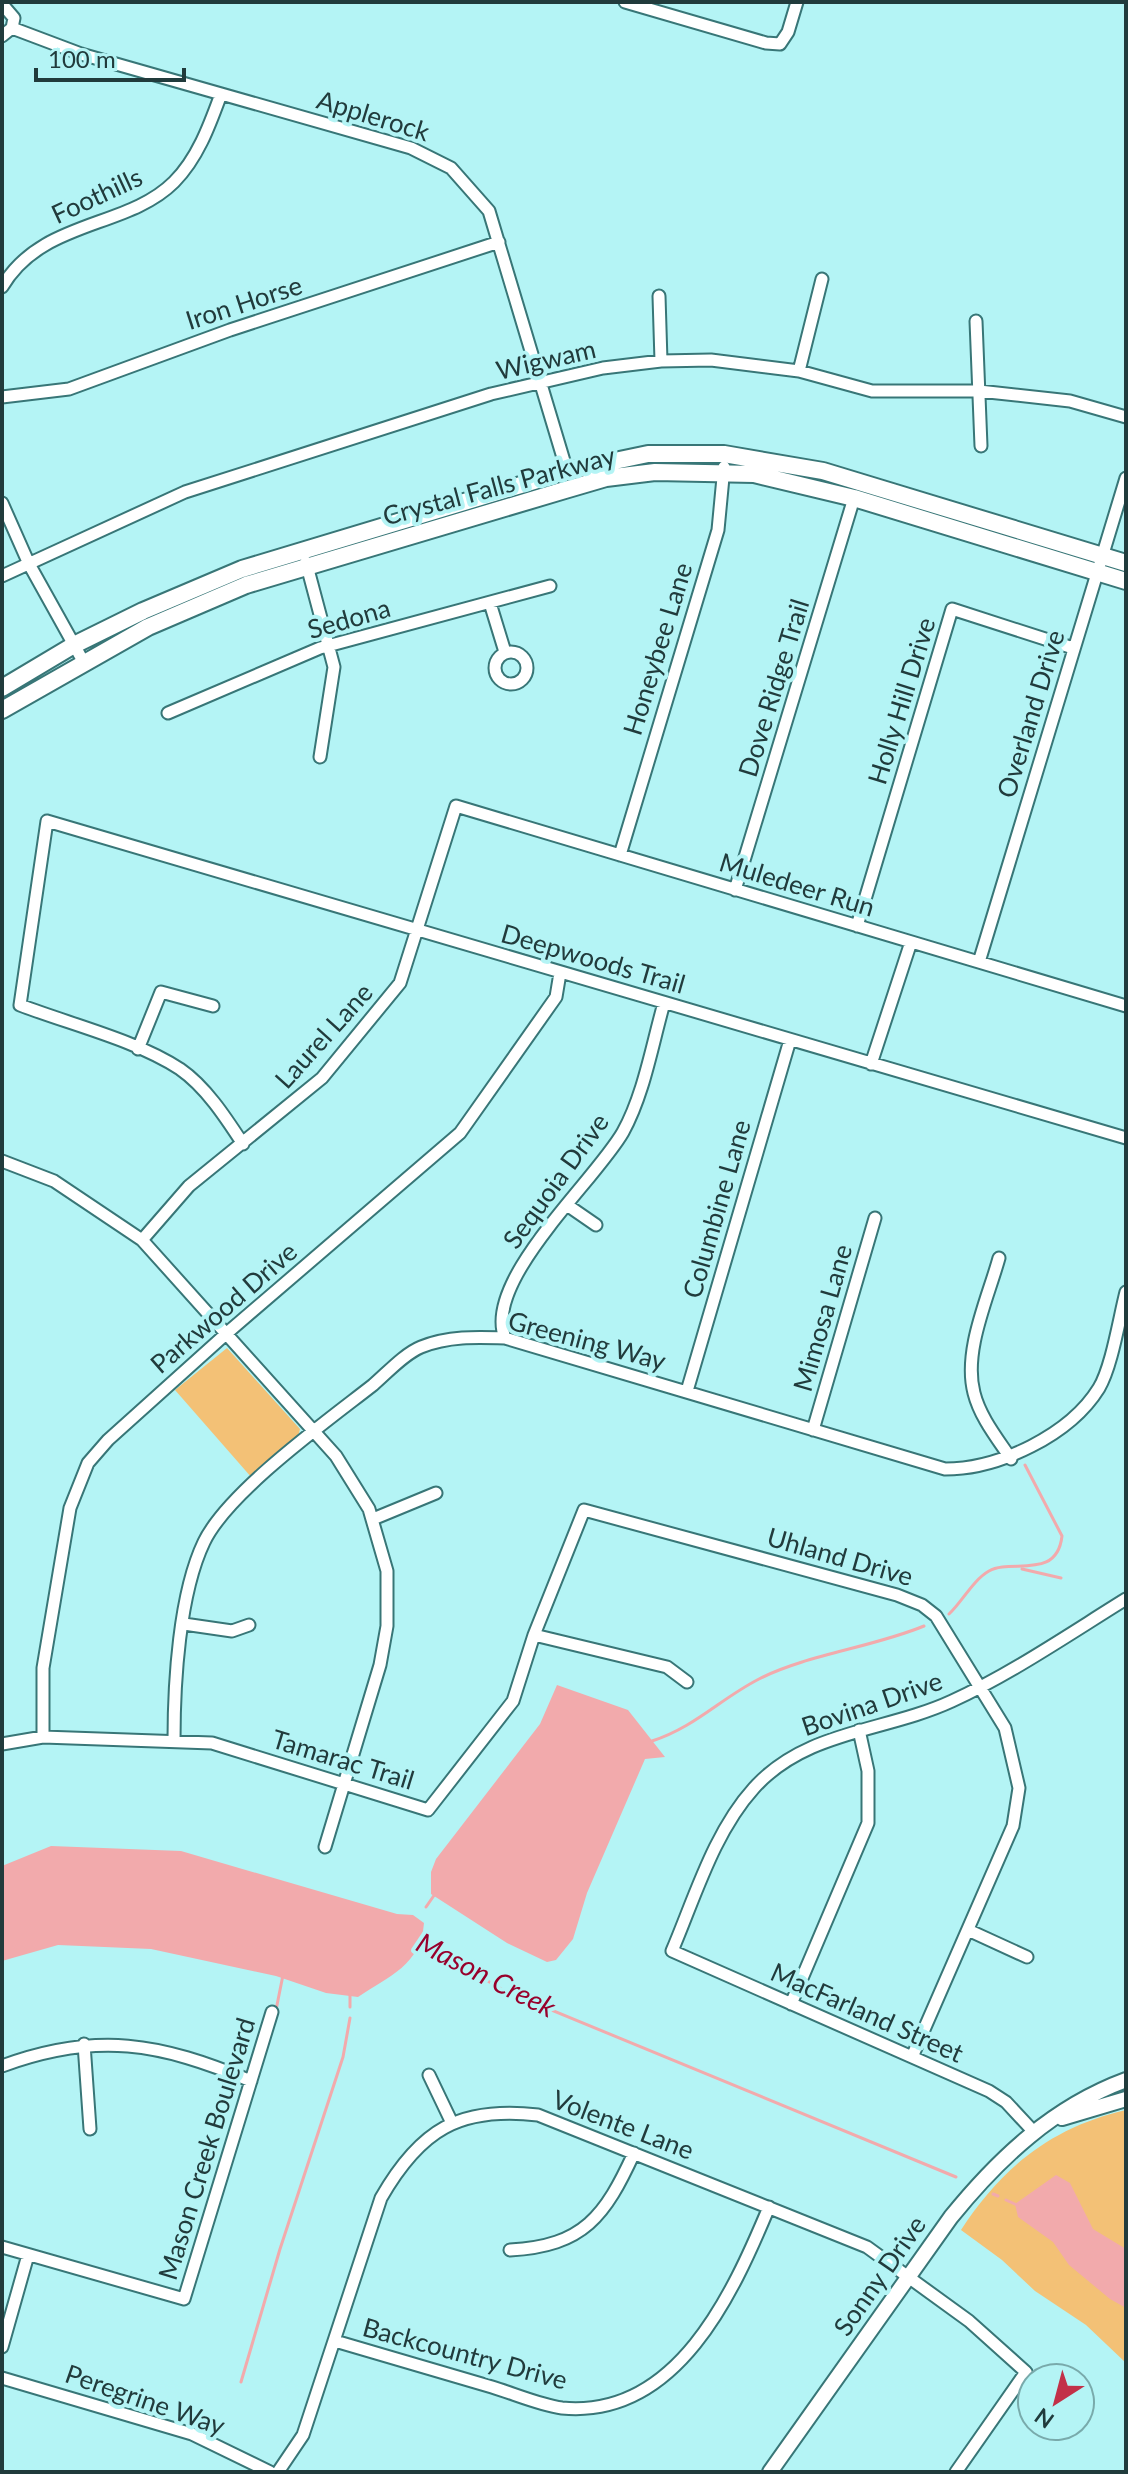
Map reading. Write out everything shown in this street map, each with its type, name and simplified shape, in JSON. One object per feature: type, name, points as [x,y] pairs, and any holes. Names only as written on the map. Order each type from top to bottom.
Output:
[{"type":"main road","name":"Crystal Falls Parkway","points":[[2,710],[83,661],[305,556],[567,471],[648,454],[823,471],[1100,564],[1126,581]]},
{"type":"main road","name":"Crystal Falls Parkway","points":[[2,688],[74,645],[191,589],[305,556],[606,478],[724,462],[1100,564],[1126,563]]},
{"type":"street","points":[[625,2],[766,43],[780,44],[788,32],[797,2]]},
{"type":"street","points":[[2,4],[13,13],[12,28],[2,36]]},
{"type":"street","name":"Applerock","points":[[12,28],[81,54],[411,148],[451,168],[489,211],[567,471]]},
{"type":"street","name":"Foothills","points":[[2,287],[31,252],[96,220],[135,206],[174,182],[205,137],[221,94]]},
{"type":"street","name":"Iron Horse","points":[[2,397],[69,389],[230,330],[499,242]]},
{"type":"street","points":[[799,371],[822,279]]},
{"type":"street","points":[[659,296],[661,361]]},
{"type":"street","points":[[976,321],[981,446]]},
{"type":"street","name":"Wigwam","points":[[2,576],[185,492],[491,394],[603,368],[661,361],[711,360],[799,371],[872,391],[979,391],[1070,401],[1126,417]]},
{"type":"street","name":"Honeybee Lane","points":[[620,855],[718,530],[724,462]]},
{"type":"street","name":"Overland Drive","points":[[979,962],[1126,478]]},
{"type":"street","name":"Dove Ridge Trail","points":[[735,890],[854,498]]},
{"type":"street","points":[[2,503],[29,564],[83,661]]},
{"type":"street","points":[[305,556],[334,667],[332,700],[320,757]]},
{"type":"street","name":"Sedona","points":[[168,713],[330,646],[550,586]]},
{"type":"street","points":[[490,603],[505,652]]},
{"type":"street","name":"Holly Hill Drive","points":[[857,926],[952,609],[1073,648]]},
{"type":"street","name":"Muledeer Run","points":[[456,806],[1126,1006]]},
{"type":"street","name":"Laurel Lane","points":[[142,1240],[189,1186],[315,1085],[400,983],[456,806]]},
{"type":"street","name":"Deepwoods Trail","points":[[138,1049],[20,1005],[47,821],[1126,1138]]},
{"type":"street","points":[[871,1064],[911,942]]},
{"type":"street","name":"Parkwood Drive","points":[[43,1737],[43,1668],[70,1508],[82,1474],[108,1440],[227,1333],[460,1133],[556,997],[560,973]]},
{"type":"street","points":[[213,1006],[161,992],[138,1049],[191,1079],[243,1144]]},
{"type":"street","name":"Sequoia Drive","points":[[505,1338],[501,1322],[517,1274],[612,1149],[628,1123],[664,1003]]},
{"type":"street","name":"Columbine Lane","points":[[687,1391],[790,1040]]},
{"type":"street","points":[[2,1161],[54,1181],[142,1240],[314,1431],[354,1480],[373,1519],[387,1571],[387,1626],[380,1665],[325,1847]]},
{"type":"street","points":[[567,1205],[596,1225]]},
{"type":"street","name":"Mimosa Lane","points":[[813,1430],[875,1218]]},
{"type":"street","points":[[999,1258],[976,1342],[971,1374],[981,1411],[1011,1459]]},
{"type":"street","name":"Greening Way","points":[[174,1740],[174,1696],[193,1570],[210,1530],[239,1497],[314,1431],[419,1348],[466,1336],[505,1338],[945,1469],[974,1469],[1011,1459],[1080,1412],[1100,1386],[1126,1292]]},
{"type":"street","points":[[373,1519],[436,1493]]},
{"type":"street","name":"Tamarac Trail","points":[[2,1744],[43,1737],[212,1743],[428,1810],[513,1701],[534,1635],[584,1510]]},
{"type":"street","name":"Uhland Drive","points":[[584,1510],[685,1535],[922,1605],[950,1633],[1005,1728],[1019,1788],[1013,1826],[912,2057]]},
{"type":"street","name":"Bovina Drive","points":[[672,1951],[725,1829],[753,1789],[789,1757],[809,1746],[924,1712],[979,1686],[1126,1599]]},
{"type":"street","points":[[184,1624],[232,1631],[249,1625]]},
{"type":"street","points":[[534,1635],[667,1667],[687,1682]]},
{"type":"street","points":[[791,2004],[863,1843],[868,1823],[868,1771],[859,1730]]},
{"type":"street","points":[[968,1930],[1027,1957]]},
{"type":"street","name":"MacFarland Street","points":[[672,1951],[989,2091],[1006,2102],[1033,2131]]},
{"type":"street","name":"Mason Creek Boulevard","points":[[28,2255],[184,2299],[272,2012]]},
{"type":"street","points":[[84,2044],[90,2129]]},
{"type":"street","points":[[2,2066],[32,2055],[84,2044],[152,2047],[251,2081]]},
{"type":"street","points":[[429,2075],[452,2123]]},
{"type":"street","name":"Sonny Drive","points":[[770,2472],[981,2180],[1033,2131],[1093,2092],[1126,2080]]},
{"type":"street","name":"Sonny Drive","points":[[1046,2123],[1126,2099]]},
{"type":"street","name":"Volente Lane","points":[[278,2472],[303,2435],[381,2198],[413,2149],[437,2129],[502,2111],[538,2115],[867,2247],[969,2321],[1026,2372],[956,2472]]},
{"type":"street","points":[[510,2250],[541,2248],[568,2240],[591,2224],[619,2186],[634,2153]]},
{"type":"street","name":"Backcountry Drive","points":[[335,2341],[562,2408],[600,2406],[627,2399],[655,2385],[681,2360],[740,2276],[769,2207]]},
{"type":"street","points":[[2,2247],[28,2255],[2,2347]]},
{"type":"street","name":"Peregrine Way","points":[[2,2378],[192,2434],[270,2472]]},
{"type":"shaded area","points":[[227,1348],[300,1429],[297,1440],[252,1478],[175,1390]]},
{"type":"shaded area","points":[[557,1685],[628,1710],[665,1757],[645,1759],[587,1893],[573,1939],[556,1960],[547,1962],[507,1943],[431,1894],[431,1872],[436,1859],[540,1724]]},
{"type":"shaded area","points":[[51,1846],[181,1851],[397,1914],[413,1915],[424,1923],[422,1937],[402,1968],[358,1997],[326,1993],[276,1976],[151,1949],[58,1945],[2,1961],[2,1866]]},
{"type":"shaded area","points":[[1126,2110],[1126,2363],[1086,2325],[1035,2291],[1002,2260],[961,2230],[994,2187],[1031,2153],[1075,2127]]},
{"type":"shaded area","points":[[1056,2175],[1070,2183],[1093,2229],[1126,2249],[1126,2308],[1110,2299],[1069,2265],[1053,2242],[1018,2217],[1015,2204]]},
{"type":"waterway","points":[[949,1614],[989,1571],[1043,1563],[1052,1559],[1058,1550],[1062,1536],[1025,1465]]},
{"type":"waterway","points":[[1022,1569],[1061,1578]]},
{"type":"waterway","points":[[652,1741],[694,1721],[745,1687],[777,1671],[924,1626]]},
{"type":"waterway","points":[[426,1907],[435,1894]]},
{"type":"waterway","name":"Mason Creek","points":[[418,1940],[503,1990],[956,2177]]},
{"type":"waterway","points":[[276,2010],[283,1975]]},
{"type":"waterway","points":[[350,1995],[350,2007]]},
{"type":"waterway","points":[[241,2382],[280,2249],[343,2057],[350,2018]]},
{"type":"waterway","name":"Mason Creek","points":[[993,2194],[998,2196]]},
{"type":"waterway","name":"Mason Creek","points":[[1006,2200],[1017,2205]]}]
